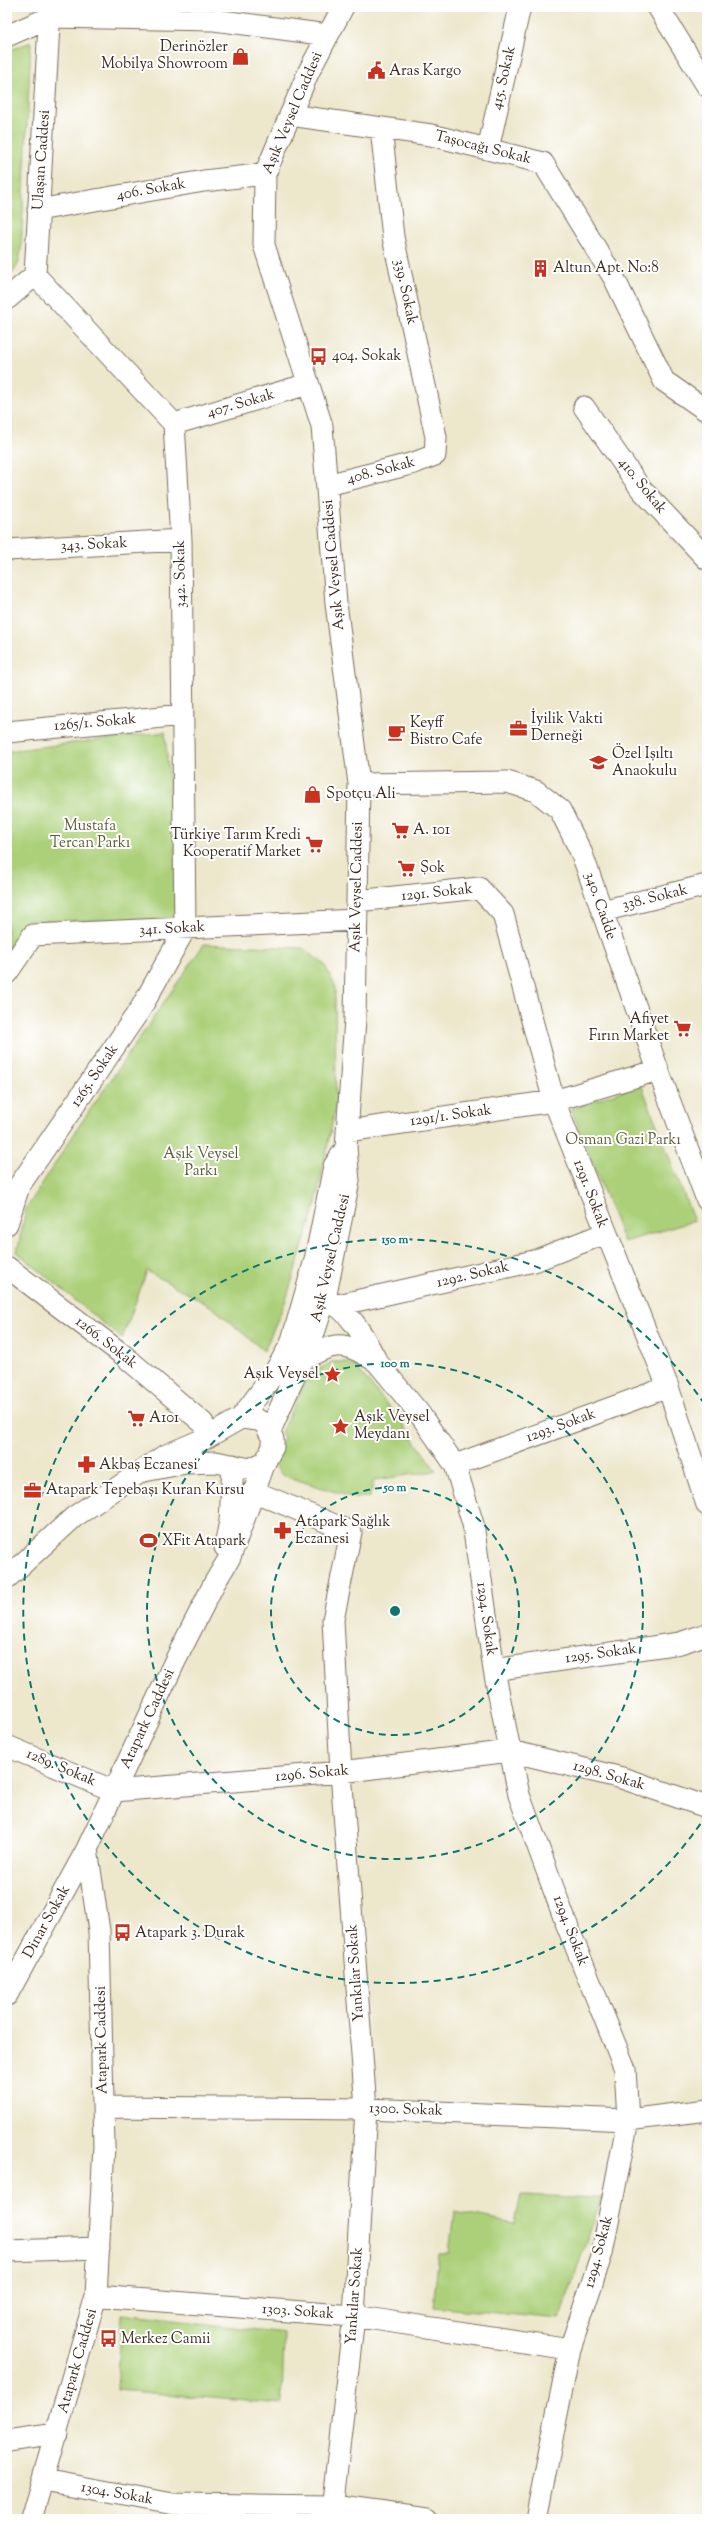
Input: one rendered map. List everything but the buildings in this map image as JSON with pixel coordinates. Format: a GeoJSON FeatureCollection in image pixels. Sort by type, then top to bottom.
{"type":"FeatureCollection","features":[{"type":"Feature","properties":{"kind":"street","name":"Aşık Veysel Caddesi"},"geometry":{"type":"LineString","coordinates":[[144,1471],[186,1463],[216,1462],[250,1469],[265,1462],[273,1447],[270,1431],[300,1361],[331,1302],[349,1181],[347,1139],[355,1019],[359,784],[336,604],[322,426],[264,245],[265,174],[290,115],[343,7]]}},
{"type":"Feature","properties":{"kind":"street","name":"415. Sokak"},"geometry":{"type":"LineString","coordinates":[[488,149],[520,7]]}},
{"type":"Feature","properties":{"kind":"street"},"geometry":{"type":"LineString","coordinates":[[658,7],[707,86]]}},
{"type":"Feature","properties":{"kind":"street"},"geometry":{"type":"LineString","coordinates":[[7,36],[50,12],[214,20],[328,35]]}},
{"type":"Feature","properties":{"kind":"street","name":"Ulaşan Caddesi"},"geometry":{"type":"LineString","coordinates":[[35,275],[50,12]]}},
{"type":"Feature","properties":{"kind":"street","name":"Taşocağı Sokak"},"geometry":{"type":"LineString","coordinates":[[290,115],[431,135],[543,163],[614,278],[664,381],[707,411]]}},
{"type":"Feature","properties":{"kind":"street","name":"339. Sokak"},"geometry":{"type":"LineString","coordinates":[[382,128],[393,237],[436,437],[435,455]]}},
{"type":"Feature","properties":{"kind":"street","name":"406. Sokak"},"geometry":{"type":"LineString","coordinates":[[38,210],[204,181],[265,174]]}},
{"type":"Feature","properties":{"kind":"street"},"geometry":{"type":"LineString","coordinates":[[7,300],[35,275],[174,424]]}},
{"type":"Feature","properties":{"kind":"street","name":"407. Sokak"},"geometry":{"type":"LineString","coordinates":[[174,424],[308,384]]}},
{"type":"Feature","properties":{"kind":"street","name":"410. Sokak"},"geometry":{"type":"LineString","coordinates":[[584,407],[641,489],[707,559]]}},
{"type":"Feature","properties":{"kind":"street","name":"342. Sokak"},"geometry":{"type":"LineString","coordinates":[[174,424],[181,540],[185,929]]}},
{"type":"Feature","properties":{"kind":"street","name":"408. Sokak"},"geometry":{"type":"LineString","coordinates":[[327,485],[414,463],[435,455]]}},
{"type":"Feature","properties":{"kind":"street","name":"343. Sokak"},"geometry":{"type":"LineString","coordinates":[[7,550],[181,540]]}},
{"type":"Feature","properties":{"kind":"street","name":"1265/1. Sokak"},"geometry":{"type":"LineString","coordinates":[[7,732],[183,715]]}},
{"type":"Feature","properties":{"kind":"street","name":"340. Cadde"},"geometry":{"type":"LineString","coordinates":[[359,784],[507,782],[536,791],[560,810],[582,854],[658,1070],[707,1200]]}},
{"type":"Feature","properties":{"kind":"street","name":"338. Sokak"},"geometry":{"type":"LineString","coordinates":[[602,911],[707,885]]}},
{"type":"Feature","properties":{"kind":"street","name":"1291. Sokak"},"geometry":{"type":"LineString","coordinates":[[357,911],[479,888],[503,914],[554,1101],[668,1387],[707,1505]]}},
{"type":"Feature","properties":{"kind":"street","name":"341. Sokak"},"geometry":{"type":"LineString","coordinates":[[7,973],[33,935],[185,929],[357,911]]}},
{"type":"Feature","properties":{"kind":"street","name":"1265. Sokak"},"geometry":{"type":"LineString","coordinates":[[7,1224],[19,1186],[141,1008],[185,929]]}},
{"type":"Feature","properties":{"kind":"street","name":"1291/1. Sokak"},"geometry":{"type":"LineString","coordinates":[[347,1139],[554,1101],[658,1070]]}},
{"type":"Feature","properties":{"kind":"street","name":"Aşık Veysel Caddesi"},"geometry":{"type":"LineString","coordinates":[[233,1465],[223,1452],[223,1435],[273,1375],[292,1344],[315,1260],[334,1166],[347,1139]]}},
{"type":"Feature","properties":{"kind":"street","name":"1292. Sokak"},"geometry":{"type":"LineString","coordinates":[[331,1302],[534,1261],[606,1234]]}},
{"type":"Feature","properties":{"kind":"street","name":"1266. Sokak"},"geometry":{"type":"LineString","coordinates":[[7,1267],[122,1354],[203,1423]]}},
{"type":"Feature","properties":{"kind":"street","name":"1294. Sokak"},"geometry":{"type":"LineString","coordinates":[[331,1302],[361,1331],[377,1362],[419,1413],[454,1465],[473,1524],[494,1670],[519,1795],[565,1920],[625,2069],[628,2120],[602,2253],[570,2349],[536,2519]]}},
{"type":"Feature","properties":{"kind":"street","name":"1294. Sokak"},"geometry":{"type":"LineString","coordinates":[[300,1361],[329,1346],[353,1347],[377,1362]]}},
{"type":"Feature","properties":{"kind":"street","name":"1293. Sokak"},"geometry":{"type":"LineString","coordinates":[[454,1465],[668,1387]]}},
{"type":"Feature","properties":{"kind":"street"},"geometry":{"type":"LineString","coordinates":[[234,1422],[258,1420],[270,1431]]}},
{"type":"Feature","properties":{"kind":"street","name":"Aşık Veysel Caddesi"},"geometry":{"type":"LineString","coordinates":[[7,1578],[74,1517],[164,1456],[234,1422]]}},
{"type":"Feature","properties":{"kind":"street","name":"Atapark Caddesi"},"geometry":{"type":"LineString","coordinates":[[31,2519],[44,2480],[96,2296],[104,2146],[99,1931],[87,1849],[215,1582],[230,1557],[265,1462]]}},
{"type":"Feature","properties":{"kind":"street","name":"Atapark Caddesi"},"geometry":{"type":"LineString","coordinates":[[215,1582],[230,1521],[233,1465]]}},
{"type":"Feature","properties":{"kind":"street","name":"Yankılar Sokak"},"geometry":{"type":"LineString","coordinates":[[254,1491],[351,1532],[334,1620],[341,1772],[366,2109],[354,2316],[332,2512]]}},
{"type":"Feature","properties":{"kind":"street","name":"1295. Sokak"},"geometry":{"type":"LineString","coordinates":[[494,1670],[680,1642],[707,1634]]}},
{"type":"Feature","properties":{"kind":"street","name":"1289. Sokak"},"geometry":{"type":"LineString","coordinates":[[7,1746],[114,1791]]}},
{"type":"Feature","properties":{"kind":"street","name":"1296. Sokak"},"geometry":{"type":"LineString","coordinates":[[114,1791],[341,1772],[510,1751]]}},
{"type":"Feature","properties":{"kind":"street","name":"1298. Sokak"},"geometry":{"type":"LineString","coordinates":[[510,1751],[622,1778],[707,1807]]}},
{"type":"Feature","properties":{"kind":"street","name":"Dinar Sokak"},"geometry":{"type":"LineString","coordinates":[[9,1985],[87,1849]]}},
{"type":"Feature","properties":{"kind":"street","name":"1300. Sokak"},"geometry":{"type":"LineString","coordinates":[[103,2107],[366,2109],[628,2120],[707,2110]]}},
{"type":"Feature","properties":{"kind":"street"},"geometry":{"type":"LineString","coordinates":[[7,2251],[99,2248]]}},
{"type":"Feature","properties":{"kind":"street","name":"1303. Sokak"},"geometry":{"type":"LineString","coordinates":[[96,2296],[354,2316],[570,2349]]}},
{"type":"Feature","properties":{"kind":"street"},"geometry":{"type":"LineString","coordinates":[[7,2441],[57,2434]]}},
{"type":"Feature","properties":{"kind":"street","name":"1304. Sokak"},"geometry":{"type":"LineString","coordinates":[[44,2480],[170,2512],[332,2512],[428,2519]]}},
{"type":"Feature","properties":{"kind":"green space"},"geometry":{"type":"Polygon","coordinates":[[[31,42],[21,251],[18,265],[7,281],[7,51],[31,42]]]}},
{"type":"Feature","properties":{"kind":"green space","name":"Mustafa Tercan Parkı"},"geometry":{"type":"Polygon","coordinates":[[[165,732],[181,919],[28,921],[7,950],[7,751],[165,732]]]}},
{"type":"Feature","properties":{"kind":"green space","name":"Aşık Veysel Parkı"},"geometry":{"type":"Polygon","coordinates":[[[204,944],[303,948],[324,964],[335,985],[336,1104],[316,1203],[286,1300],[264,1351],[212,1307],[147,1271],[122,1339],[17,1252],[26,1209],[81,1123],[204,944]]]}},
{"type":"Feature","properties":{"kind":"green space","name":"Osman Gazi Parkı"},"geometry":{"type":"Polygon","coordinates":[[[641,1084],[694,1221],[624,1242],[571,1109],[641,1084]]]}},
{"type":"Feature","properties":{"kind":"green space"},"geometry":{"type":"Polygon","coordinates":[[[332,1362],[345,1362],[356,1367],[401,1421],[436,1471],[374,1480],[370,1497],[354,1498],[282,1475],[274,1464],[284,1438],[281,1432],[308,1375],[332,1362]]]}},
{"type":"Feature","properties":{"kind":"green space"},"geometry":{"type":"Polygon","coordinates":[[[521,2195],[602,2198],[559,2319],[433,2307],[439,2253],[449,2253],[454,2211],[515,2223],[521,2195]]]}},
{"type":"Feature","properties":{"kind":"green space"},"geometry":{"type":"Polygon","coordinates":[[[122,2314],[284,2333],[282,2404],[117,2390],[122,2314]]]}},
{"type":"Feature","properties":{"kind":"place","name":"Derinözler Mobilya Showroom"},"geometry":{"type":"Point","coordinates":[241,56]}},
{"type":"Feature","properties":{"kind":"place","name":"Aras Kargo"},"geometry":{"type":"Point","coordinates":[376,71]}},
{"type":"Feature","properties":{"kind":"place","name":"Altun Apt. No:8"},"geometry":{"type":"Point","coordinates":[540,268]}},
{"type":"Feature","properties":{"kind":"place","name":"404. Sokak"},"geometry":{"type":"Point","coordinates":[319,356]}},
{"type":"Feature","properties":{"kind":"place","name":"İyilik Vakti Derneği"},"geometry":{"type":"Point","coordinates":[518,728]}},
{"type":"Feature","properties":{"kind":"place","name":"Keyff Bistro Cafe"},"geometry":{"type":"Point","coordinates":[397,732]}},
{"type":"Feature","properties":{"kind":"place","name":"Özel Işıltı Anaokulu"},"geometry":{"type":"Point","coordinates":[599,763]}},
{"type":"Feature","properties":{"kind":"place","name":"Spotçu Ali"},"geometry":{"type":"Point","coordinates":[313,794]}},
{"type":"Feature","properties":{"kind":"place","name":"A. 101"},"geometry":{"type":"Point","coordinates":[400,830]}},
{"type":"Feature","properties":{"kind":"place","name":"Türkiye Tarım Kredi Kooperatif Market"},"geometry":{"type":"Point","coordinates":[314,844]}},
{"type":"Feature","properties":{"kind":"place","name":"Şok"},"geometry":{"type":"Point","coordinates":[407,868]}},
{"type":"Feature","properties":{"kind":"place","name":"Afiyet Fırın Market"},"geometry":{"type":"Point","coordinates":[682,1028]}},
{"type":"Feature","properties":{"kind":"place","name":"Aşık Veysel"},"geometry":{"type":"Point","coordinates":[332,1374]}},
{"type":"Feature","properties":{"kind":"place","name":"A101"},"geometry":{"type":"Point","coordinates":[136,1418]}},
{"type":"Feature","properties":{"kind":"place","name":"Aşık Veysel Meydanı"},"geometry":{"type":"Point","coordinates":[341,1426]}},
{"type":"Feature","properties":{"kind":"place","name":"Akbaş Eczanesi"},"geometry":{"type":"Point","coordinates":[86,1465]}},
{"type":"Feature","properties":{"kind":"place","name":"Atapark Tepebaşı Kuran Kursu"},"geometry":{"type":"Point","coordinates":[33,1490]}},
{"type":"Feature","properties":{"kind":"place","name":"Atapark Sağlık Eczanesi"},"geometry":{"type":"Point","coordinates":[282,1531]}},
{"type":"Feature","properties":{"kind":"place","name":"XFit Atapark"},"geometry":{"type":"Point","coordinates":[149,1541]}},
{"type":"Feature","properties":{"kind":"place","name":"Atapark 3. Durak"},"geometry":{"type":"Point","coordinates":[122,1933]}},
{"type":"Feature","properties":{"kind":"place","name":"Merkez Camii"},"geometry":{"type":"Point","coordinates":[108,2339]}}]}
